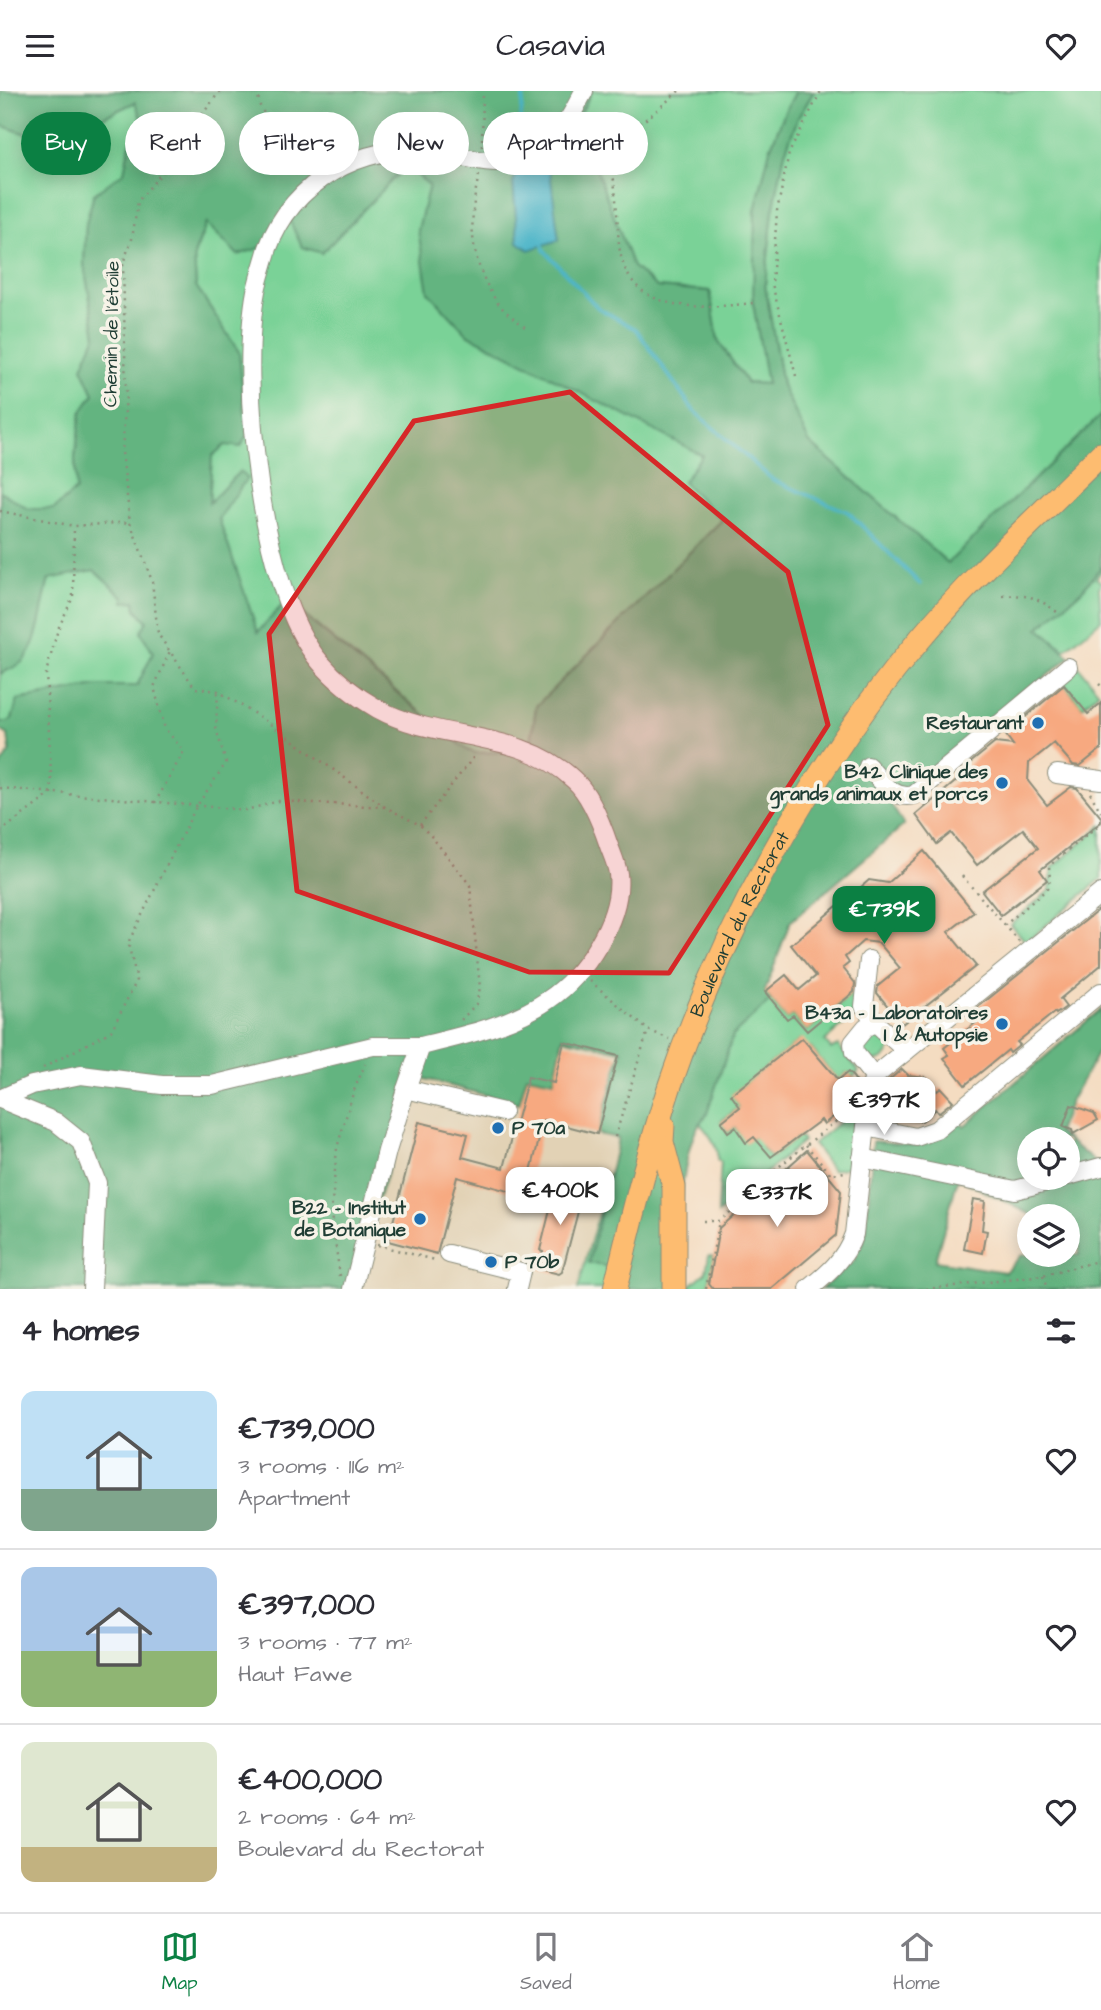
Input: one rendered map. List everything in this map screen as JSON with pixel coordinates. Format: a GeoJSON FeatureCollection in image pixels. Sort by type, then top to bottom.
{"type":"FeatureCollection","features":[{"type":"Feature","properties":{"kind":"main road","name":"Boulevard du Rectorat"},"geometry":{"type":"LineString","coordinates":[[615,1289],[670,1084],[734,930],[790,826],[839,747],[902,662],[953,600],[1101,454]]}},
{"type":"Feature","properties":{"kind":"main road"},"geometry":{"type":"LineString","coordinates":[[670,1084],[662,1134],[668,1171],[674,1187],[674,1289]]}},
{"type":"Feature","properties":{"kind":"street"},"geometry":{"type":"LineString","coordinates":[[573,112],[583,91]]}},
{"type":"Feature","properties":{"kind":"street"},"geometry":{"type":"LineString","coordinates":[[0,1099],[32,1085],[80,1075],[162,1085],[212,1085],[373,1046],[421,1046],[440,1041],[516,1018],[549,1000],[580,972],[602,939],[617,903],[618,873],[601,822],[576,781],[538,754],[406,721],[381,710],[352,692],[318,661],[286,601],[269,544],[253,432],[251,343],[256,292],[269,245],[286,215],[306,190],[326,173],[355,161],[403,149],[482,161]]}},
{"type":"Feature","properties":{"kind":"street"},"geometry":{"type":"LineString","coordinates":[[868,766],[894,793],[904,798],[914,795],[1068,667]]}},
{"type":"Feature","properties":{"kind":"street"},"geometry":{"type":"LineString","coordinates":[[1056,774],[1096,780]]}},
{"type":"Feature","properties":{"kind":"street"},"geometry":{"type":"LineString","coordinates":[[809,1289],[836,1266],[851,1243],[871,1083],[874,1077],[1101,893]]}},
{"type":"Feature","properties":{"kind":"street"},"geometry":{"type":"LineString","coordinates":[[869,960],[864,1006],[876,1023],[906,1051]]}},
{"type":"Feature","properties":{"kind":"street"},"geometry":{"type":"LineString","coordinates":[[866,1127],[916,1137],[936,1130],[1101,992]]}},
{"type":"Feature","properties":{"kind":"street"},"geometry":{"type":"LineString","coordinates":[[874,1077],[853,1052],[853,1043],[866,1027],[876,1023]]}},
{"type":"Feature","properties":{"kind":"street"},"geometry":{"type":"LineString","coordinates":[[347,1285],[364,1241],[387,1151],[421,1046]]}},
{"type":"Feature","properties":{"kind":"street"},"geometry":{"type":"LineString","coordinates":[[406,1089],[503,1112]]}},
{"type":"Feature","properties":{"kind":"street"},"geometry":{"type":"LineString","coordinates":[[0,1099],[56,1122],[81,1143],[97,1183],[92,1289]]}},
{"type":"Feature","properties":{"kind":"street"},"geometry":{"type":"LineString","coordinates":[[863,1158],[1019,1190]]}},
{"type":"Feature","properties":{"kind":"street"},"geometry":{"type":"LineString","coordinates":[[1080,1173],[1101,1167]]}},
{"type":"Feature","properties":{"kind":"street"},"geometry":{"type":"LineString","coordinates":[[449,1254],[522,1272],[517,1289]]}},
{"type":"Feature","properties":{"kind":"path","name":"Chemin de l'étoile"},"geometry":{"type":"LineString","coordinates":[[220,91],[195,124],[177,155],[138,201],[132,239],[123,263],[126,395],[121,452],[130,522],[152,581],[158,634],[195,688],[218,691],[266,721],[385,807],[419,825],[432,837],[470,885],[480,988],[476,1004],[440,1041]]}},
{"type":"Feature","properties":{"kind":"path"},"geometry":{"type":"LineString","coordinates":[[258,91],[259,104],[282,151],[306,190]]}},
{"type":"Feature","properties":{"kind":"path"},"geometry":{"type":"LineString","coordinates":[[483,91],[482,161],[473,201],[472,241],[483,275],[498,303],[526,328]]}},
{"type":"Feature","properties":{"kind":"path"},"geometry":{"type":"LineString","coordinates":[[648,117],[679,91]]}},
{"type":"Feature","properties":{"kind":"path"},"geometry":{"type":"LineString","coordinates":[[796,376],[772,284],[777,211],[789,153],[821,91]]}},
{"type":"Feature","properties":{"kind":"path"},"geometry":{"type":"LineString","coordinates":[[615,175],[619,248],[628,274],[642,292],[672,304],[725,306],[753,303]]}},
{"type":"Feature","properties":{"kind":"path"},"geometry":{"type":"LineString","coordinates":[[0,511],[74,526],[130,522]]}},
{"type":"Feature","properties":{"kind":"path"},"geometry":{"type":"LineString","coordinates":[[51,794],[46,673],[58,629],[73,597],[74,526]]}},
{"type":"Feature","properties":{"kind":"path"},"geometry":{"type":"LineString","coordinates":[[1003,596],[1026,595],[1038,599],[1057,613]]}},
{"type":"Feature","properties":{"kind":"path"},"geometry":{"type":"LineString","coordinates":[[155,803],[184,751],[164,729],[154,687],[170,652]]}},
{"type":"Feature","properties":{"kind":"path"},"geometry":{"type":"LineString","coordinates":[[32,1085],[45,1065],[111,1031],[137,980],[128,943],[197,807],[226,763],[216,729],[218,691]]}},
{"type":"Feature","properties":{"kind":"path"},"geometry":{"type":"LineString","coordinates":[[419,825],[487,740]]}},
{"type":"Feature","properties":{"kind":"path"},"geometry":{"type":"LineString","coordinates":[[1096,780],[1090,792],[1101,812]]}},
{"type":"Feature","properties":{"kind":"path"},"geometry":{"type":"LineString","coordinates":[[0,788],[246,810],[279,801],[385,807]]}},
{"type":"Feature","properties":{"kind":"path"},"geometry":{"type":"LineString","coordinates":[[0,832],[51,794]]}},
{"type":"Feature","properties":{"kind":"path"},"geometry":{"type":"LineString","coordinates":[[1005,925],[1046,889],[1050,880],[1049,866],[1101,823]]}},
{"type":"Feature","properties":{"kind":"path"},"geometry":{"type":"LineString","coordinates":[[962,876],[1027,952]]}},
{"type":"Feature","properties":{"kind":"path"},"geometry":{"type":"LineString","coordinates":[[580,972],[648,1030],[674,1041]]}},
{"type":"Feature","properties":{"kind":"path"},"geometry":{"type":"LineString","coordinates":[[615,1137],[648,1030]]}},
{"type":"Feature","properties":{"kind":"path"},"geometry":{"type":"LineString","coordinates":[[347,1285],[333,1233],[331,1214],[337,1148],[353,1093],[373,1046]]}},
{"type":"Feature","properties":{"kind":"path"},"geometry":{"type":"LineString","coordinates":[[706,1289],[719,1221],[806,1145],[860,1102],[869,1099]]}},
{"type":"Feature","properties":{"kind":"path"},"geometry":{"type":"LineString","coordinates":[[806,1145],[831,1174]]}},
{"type":"Feature","properties":{"kind":"path"},"geometry":{"type":"LineString","coordinates":[[703,1221],[719,1221]]}},
{"type":"Feature","properties":{"kind":"path"},"geometry":{"type":"LineString","coordinates":[[333,1233],[447,1263],[449,1254]]}},
{"type":"Feature","properties":{"kind":"path"},"geometry":{"type":"LineString","coordinates":[[926,1289],[1043,1276],[1101,1260]]}},
{"type":"Feature","properties":{"kind":"path"},"geometry":{"type":"LineString","coordinates":[[1043,1276],[1047,1289]]}},
{"type":"Feature","properties":{"kind":"highlighted area"},"geometry":{"type":"Polygon","coordinates":[[[570,392],[788,572],[828,725],[669,973],[529,972],[297,891],[269,634],[414,421],[570,392]]]}},
{"type":"Feature","properties":{"kind":"shaded area"},"geometry":{"type":"Polygon","coordinates":[[[563,1038],[622,1050],[597,1134],[619,1138],[578,1289],[349,1289],[418,1077],[518,1104],[527,1076],[554,1080],[563,1038]]]}},
{"type":"Feature","properties":{"kind":"green space"},"geometry":{"type":"Polygon","coordinates":[[[0,91],[592,91],[581,112],[483,112],[483,175],[598,175],[633,267],[657,287],[710,291],[718,341],[747,383],[767,384],[753,303],[755,211],[770,149],[785,112],[796,91],[814,91],[798,118],[785,152],[773,211],[765,285],[782,385],[809,442],[948,563],[1101,415],[1101,567],[1082,590],[1039,628],[1070,657],[890,803],[904,825],[790,922],[765,991],[771,1000],[733,1035],[706,1116],[697,1128],[690,1147],[681,1197],[674,1289],[628,1289],[625,1286],[625,1270],[589,1263],[618,1138],[597,1134],[622,1051],[563,1038],[554,1081],[527,1076],[519,1104],[418,1077],[349,1289],[0,1289],[0,766],[10,751],[8,735],[0,730],[0,722],[12,719],[18,700],[97,686],[137,686],[153,653],[141,632],[147,621],[136,609],[135,601],[124,602],[124,597],[94,570],[49,579],[37,632],[29,652],[22,662],[0,674],[0,491],[28,509],[54,509],[76,490],[75,458],[81,413],[94,394],[82,368],[96,335],[84,264],[86,224],[94,194],[124,172],[125,167],[125,175],[225,175],[225,112],[139,112],[135,102],[111,113],[21,112],[21,132],[0,125],[0,91]],[[373,112],[373,175],[397,175],[322,253],[302,247],[287,215],[269,245],[238,255],[206,223],[194,255],[196,286],[239,352],[247,435],[241,447],[225,445],[212,456],[209,503],[240,471],[247,478],[219,519],[258,632],[286,601],[467,750],[475,753],[530,751],[536,706],[722,520],[683,482],[702,455],[467,334],[428,292],[418,230],[429,185],[418,176],[469,175],[469,112],[373,112]]]}},
{"type":"Feature","properties":{"kind":"green space"},"geometry":{"type":"Polygon","coordinates":[[[592,91],[796,91],[770,149],[753,303],[768,384],[747,383],[718,340],[710,291],[657,287],[633,267],[598,175],[648,175],[648,112],[581,112],[592,91]]]}},
{"type":"Feature","properties":{"kind":"green space"},"geometry":{"type":"Polygon","coordinates":[[[814,91],[1101,91],[1101,415],[948,563],[809,442],[782,385],[765,285],[773,211],[785,152],[798,118],[814,91]]]}},
{"type":"Feature","properties":{"kind":"green space"},"geometry":{"type":"Polygon","coordinates":[[[136,102],[139,112],[125,112],[124,173],[94,194],[86,224],[84,264],[96,335],[82,368],[94,394],[81,413],[75,458],[76,490],[54,509],[28,509],[0,491],[0,125],[21,132],[21,175],[111,175],[111,114],[136,102]]]}},
{"type":"Feature","properties":{"kind":"green space"},"geometry":{"type":"Polygon","coordinates":[[[397,175],[437,175],[429,185],[418,230],[612,406],[702,455],[683,482],[722,520],[536,706],[530,751],[475,753],[467,750],[287,601],[258,633],[219,519],[240,472],[209,504],[212,456],[225,445],[239,352],[196,286],[194,255],[207,223],[286,215],[397,175]]]}},
{"type":"Feature","properties":{"kind":"green space"},"geometry":{"type":"Polygon","coordinates":[[[1101,567],[1096,578],[1101,582],[1101,620],[1065,650],[1039,628],[1082,590],[1101,567]]]}},
{"type":"Feature","properties":{"kind":"green space"},"geometry":{"type":"Polygon","coordinates":[[[95,570],[125,597],[135,601],[136,609],[147,621],[141,632],[153,653],[137,686],[97,686],[18,700],[12,719],[8,723],[0,722],[0,674],[22,662],[29,652],[37,632],[49,578],[95,570]]]}},
{"type":"Feature","properties":{"kind":"green space"},"geometry":{"type":"Polygon","coordinates":[[[1079,667],[1099,692],[1082,707],[1061,681],[1079,667]]]}},
{"type":"Feature","properties":{"kind":"green space"},"geometry":{"type":"Polygon","coordinates":[[[1101,826],[1101,879],[1026,942],[1010,924],[1050,890],[1052,868],[1101,826]]]}},
{"type":"Feature","properties":{"kind":"green space"},"geometry":{"type":"Polygon","coordinates":[[[859,988],[857,1013],[825,1041],[831,1049],[838,1045],[859,1071],[853,1077],[846,1073],[840,1083],[810,1047],[807,1048],[800,1040],[732,1095],[740,1107],[721,1121],[728,1132],[735,1127],[747,1142],[758,1134],[766,1143],[762,1147],[771,1157],[799,1136],[803,1141],[718,1214],[721,1163],[717,1160],[712,1139],[699,1122],[706,1116],[733,1035],[771,1000],[787,1019],[793,1015],[807,1031],[859,988]]]}},
{"type":"Feature","properties":{"kind":"green space"},"geometry":{"type":"Polygon","coordinates":[[[1101,1009],[1101,1047],[1071,1100],[1060,1127],[1017,1127],[1017,1190],[1080,1190],[1080,1150],[1101,1167],[1101,1289],[821,1289],[854,1261],[866,1234],[873,1141],[918,1145],[957,1119],[964,1126],[1101,1009]],[[958,1178],[935,1261],[1005,1272],[1017,1259],[1017,1267],[1080,1267],[1080,1204],[1017,1204],[1017,1208],[958,1178]]]}},
{"type":"Feature","properties":{"kind":"green space"},"geometry":{"type":"Polygon","coordinates":[[[875,1032],[890,1044],[890,1050],[883,1059],[873,1062],[862,1055],[861,1040],[875,1032]]]}},
{"type":"Feature","properties":{"kind":"green space"},"geometry":{"type":"Polygon","coordinates":[[[858,1107],[852,1167],[832,1170],[813,1144],[858,1107]]]}},
{"type":"Feature","properties":{"kind":"green space"},"geometry":{"type":"Polygon","coordinates":[[[619,1138],[589,1262],[625,1270],[625,1286],[628,1289],[578,1289],[619,1138]]]}},
{"type":"Feature","properties":{"kind":"green space"},"geometry":{"type":"Polygon","coordinates":[[[709,1255],[714,1255],[709,1284],[713,1289],[686,1289],[706,1272],[709,1255]]]}},
{"type":"Feature","properties":{"kind":"water"},"geometry":{"type":"Polygon","coordinates":[[[516,175],[551,175],[559,240],[529,250],[518,242],[513,182],[516,175]]]}},
{"type":"Feature","properties":{"kind":"building","name":"B42 Clinique des grands animaux et porcs"},"geometry":{"type":"Polygon","coordinates":[[[1064,685],[1088,714],[1101,703],[1101,749],[1080,766],[1073,765],[1054,743],[1029,763],[1028,781],[1047,805],[1071,787],[1077,788],[1101,817],[1101,822],[1040,870],[1047,880],[1001,915],[982,891],[1038,848],[1023,829],[977,865],[951,833],[937,844],[916,815],[967,772],[969,764],[995,743],[1013,745],[1005,734],[1064,685]]]}},
{"type":"Feature","properties":{"kind":"building"},"geometry":{"type":"Polygon","coordinates":[[[924,851],[974,912],[948,932],[976,966],[902,1024],[877,993],[878,986],[900,968],[879,943],[863,941],[845,957],[849,963],[843,968],[855,983],[854,992],[807,1031],[793,1015],[787,1019],[765,992],[786,975],[799,990],[816,976],[791,945],[837,906],[849,922],[852,895],[869,880],[888,883],[924,851]]]}},
{"type":"Feature","properties":{"kind":"building","name":"B43a - Laboratoires I & Autopsie"},"geometry":{"type":"Polygon","coordinates":[[[1101,908],[1101,965],[1060,999],[1066,1007],[1056,1014],[1055,1012],[1017,1042],[1020,1045],[1010,1053],[1008,1050],[965,1085],[944,1058],[949,1055],[944,1048],[984,1016],[977,1008],[1101,908]]]}},
{"type":"Feature","properties":{"kind":"building"},"geometry":{"type":"Polygon","coordinates":[[[802,1038],[838,1080],[848,1072],[853,1077],[859,1086],[856,1094],[858,1098],[824,1124],[821,1120],[771,1157],[754,1137],[746,1143],[735,1127],[728,1132],[721,1122],[740,1107],[731,1095],[802,1038]]]}},
{"type":"Feature","properties":{"kind":"building"},"geometry":{"type":"Polygon","coordinates":[[[564,1042],[618,1056],[597,1134],[544,1120],[530,1175],[537,1177],[530,1197],[457,1177],[437,1254],[388,1241],[419,1122],[468,1134],[462,1157],[504,1168],[528,1077],[554,1083],[564,1042]]]}},
{"type":"Feature","properties":{"kind":"building"},"geometry":{"type":"Polygon","coordinates":[[[902,1069],[908,1075],[926,1077],[937,1091],[941,1088],[953,1101],[938,1113],[935,1109],[922,1121],[903,1119],[892,1105],[894,1087],[889,1080],[902,1069]]]}},
{"type":"Feature","properties":{"kind":"building"},"geometry":{"type":"Polygon","coordinates":[[[1071,1105],[1094,1113],[1098,1120],[1080,1130],[1080,1127],[1063,1127],[1071,1105]]]}},
{"type":"Feature","properties":{"kind":"building"},"geometry":{"type":"Polygon","coordinates":[[[807,1150],[841,1191],[836,1235],[772,1289],[713,1289],[709,1284],[719,1228],[807,1150]]]}},
{"type":"Feature","properties":{"kind":"building"},"geometry":{"type":"Polygon","coordinates":[[[557,1182],[584,1189],[562,1272],[559,1274],[539,1269],[543,1251],[540,1250],[557,1182]]]}},
{"type":"Feature","properties":{"kind":"building"},"geometry":{"type":"Polygon","coordinates":[[[973,1199],[985,1201],[982,1230],[987,1231],[983,1253],[964,1249],[973,1199]]]}},
{"type":"Feature","properties":{"kind":"waterway"},"geometry":{"type":"LineString","coordinates":[[521,112],[524,91]]}},
{"type":"Feature","properties":{"kind":"waterway"},"geometry":{"type":"LineString","coordinates":[[542,242],[544,250],[598,308],[636,329],[694,411],[773,480],[848,512],[920,584]]}},
{"type":"Feature","properties":{"kind":"place","name":"Restaurant"},"geometry":{"type":"Point","coordinates":[1038,723]}},
{"type":"Feature","properties":{"kind":"place","name":"B42 Clinique des grands animaux et porcs"},"geometry":{"type":"Point","coordinates":[1002,783]}},
{"type":"Feature","properties":{"kind":"place","name":"B43a - Laboratoires I & Autopsie"},"geometry":{"type":"Point","coordinates":[1002,1024]}},
{"type":"Feature","properties":{"kind":"place","name":"P 70a"},"geometry":{"type":"Point","coordinates":[498,1128]}},
{"type":"Feature","properties":{"kind":"place","name":"B22 - Institut de Botanique"},"geometry":{"type":"Point","coordinates":[420,1219]}},
{"type":"Feature","properties":{"kind":"place","name":"P 70b"},"geometry":{"type":"Point","coordinates":[491,1262]}}]}
